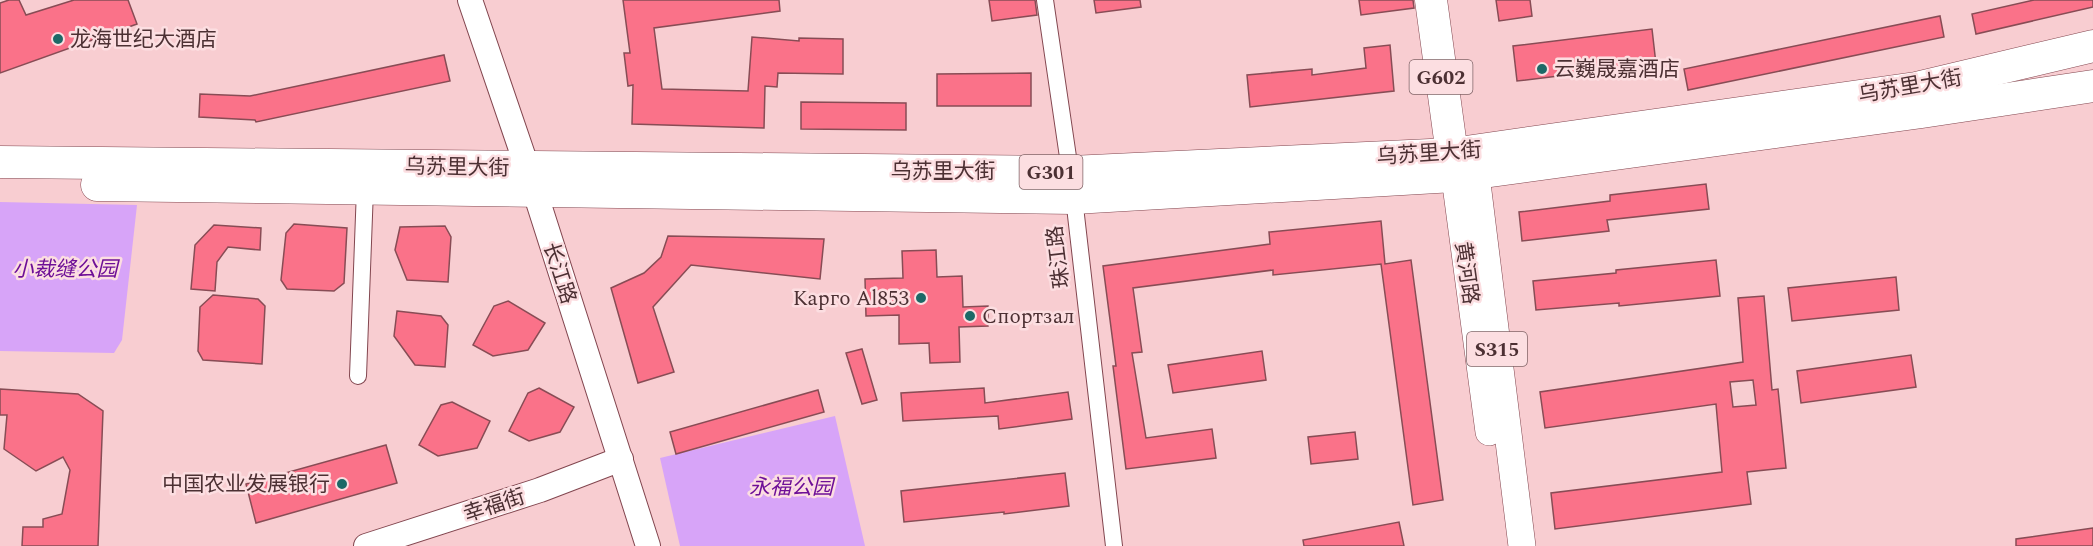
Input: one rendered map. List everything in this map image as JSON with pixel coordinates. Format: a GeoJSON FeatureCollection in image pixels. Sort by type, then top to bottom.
{"type":"FeatureCollection","features":[{"type":"Feature","properties":{"kind":"highway","name":"黄河路"},"geometry":{"type":"LineString","coordinates":[[1431,0],[1463,164]]}},
{"type":"Feature","properties":{"kind":"highway","name":"黄河路"},"geometry":{"type":"LineString","coordinates":[[1452,0],[1463,164]]}},
{"type":"Feature","properties":{"kind":"highway","name":"乌苏里大街"},"geometry":{"type":"LineString","coordinates":[[1463,164],[1916,88],[2093,46]]}},
{"type":"Feature","properties":{"kind":"highway","name":"乌苏里大街"},"geometry":{"type":"LineString","coordinates":[[0,162],[530,179],[1072,185],[1463,164],[1922,112],[2093,86]]}},
{"type":"Feature","properties":{"kind":"highway","name":"乌苏里大街"},"geometry":{"type":"LineString","coordinates":[[0,184],[365,189],[530,179]]}},
{"type":"Feature","properties":{"kind":"main road","name":"黄河路"},"geometry":{"type":"LineString","coordinates":[[1463,164],[1505,546]]}},
{"type":"Feature","properties":{"kind":"main road","name":"黄河路"},"geometry":{"type":"LineString","coordinates":[[1463,164],[1522,546]]}},
{"type":"Feature","properties":{"kind":"street","name":"长江路"},"geometry":{"type":"LineString","coordinates":[[470,0],[648,546]]}},
{"type":"Feature","properties":{"kind":"street","name":"珠江路"},"geometry":{"type":"LineString","coordinates":[[1046,0],[1072,185],[1114,546]]}},
{"type":"Feature","properties":{"kind":"street"},"geometry":{"type":"LineString","coordinates":[[358,376],[365,189]]}},
{"type":"Feature","properties":{"kind":"street","name":"幸福街"},"geometry":{"type":"LineString","coordinates":[[366,546],[540,490],[621,459]]}},
{"type":"Feature","properties":{"kind":"green space","name":"小裁缝公园"},"geometry":{"type":"Polygon","coordinates":[[[0,202],[137,205],[122,340],[114,353],[0,351],[0,202]]]}},
{"type":"Feature","properties":{"kind":"green space","name":"永福公园"},"geometry":{"type":"Polygon","coordinates":[[[835,416],[865,546],[680,546],[660,458],[835,416]]]}},
{"type":"Feature","properties":{"kind":"building"},"geometry":{"type":"Polygon","coordinates":[[[19,0],[26,15],[74,0],[128,0],[137,24],[0,73],[0,3],[19,0]]]}},
{"type":"Feature","properties":{"kind":"building"},"geometry":{"type":"Polygon","coordinates":[[[623,0],[779,0],[780,11],[654,28],[662,89],[748,91],[752,37],[799,41],[799,38],[843,39],[843,74],[778,73],[777,87],[765,86],[764,128],[632,124],[633,85],[628,86],[624,53],[630,53],[623,0]]]}},
{"type":"Feature","properties":{"kind":"building"},"geometry":{"type":"Polygon","coordinates":[[[989,0],[1035,0],[1037,15],[992,21],[989,0]]]}},
{"type":"Feature","properties":{"kind":"building"},"geometry":{"type":"Polygon","coordinates":[[[1094,0],[1140,0],[1141,7],[1096,13],[1094,0]]]}},
{"type":"Feature","properties":{"kind":"building"},"geometry":{"type":"Polygon","coordinates":[[[1359,0],[1413,0],[1414,8],[1361,15],[1359,0]]]}},
{"type":"Feature","properties":{"kind":"building"},"geometry":{"type":"Polygon","coordinates":[[[1496,0],[1530,0],[1532,16],[1499,21],[1496,0]]]}},
{"type":"Feature","properties":{"kind":"building"},"geometry":{"type":"Polygon","coordinates":[[[2034,0],[2093,0],[2093,7],[1976,34],[1972,14],[2034,0]]]}},
{"type":"Feature","properties":{"kind":"building"},"geometry":{"type":"Polygon","coordinates":[[[1940,16],[1944,37],[1688,90],[1684,69],[1940,16]]]}},
{"type":"Feature","properties":{"kind":"building"},"geometry":{"type":"Polygon","coordinates":[[[1652,29],[1656,64],[1517,81],[1513,46],[1652,29]]]}},
{"type":"Feature","properties":{"kind":"building"},"geometry":{"type":"Polygon","coordinates":[[[1390,45],[1394,91],[1250,107],[1247,75],[1312,69],[1312,75],[1366,68],[1364,48],[1390,45]]]}},
{"type":"Feature","properties":{"kind":"building"},"geometry":{"type":"Polygon","coordinates":[[[444,55],[450,81],[256,122],[255,120],[199,117],[200,94],[250,96],[444,55]]]}},
{"type":"Feature","properties":{"kind":"building"},"geometry":{"type":"Polygon","coordinates":[[[1031,73],[1031,106],[937,106],[937,74],[1031,73]]]}},
{"type":"Feature","properties":{"kind":"building"},"geometry":{"type":"Polygon","coordinates":[[[801,102],[906,103],[906,130],[801,129],[801,102]]]}},
{"type":"Feature","properties":{"kind":"building"},"geometry":{"type":"Polygon","coordinates":[[[1706,184],[1709,209],[1607,220],[1609,231],[1522,241],[1519,212],[1610,201],[1610,195],[1706,184]]]}},
{"type":"Feature","properties":{"kind":"building"},"geometry":{"type":"Polygon","coordinates":[[[1381,221],[1385,264],[1411,260],[1443,500],[1413,505],[1381,264],[1273,275],[1273,270],[1133,288],[1142,352],[1132,353],[1146,438],[1212,429],[1216,458],[1126,469],[1103,266],[1270,244],[1269,232],[1381,221]]]}},
{"type":"Feature","properties":{"kind":"building"},"geometry":{"type":"Polygon","coordinates":[[[294,224],[347,228],[344,283],[334,291],[287,289],[281,280],[286,233],[294,224]]]}},
{"type":"Feature","properties":{"kind":"building"},"geometry":{"type":"Polygon","coordinates":[[[214,225],[261,228],[260,250],[228,247],[217,262],[215,291],[191,289],[195,245],[214,225]]]}},
{"type":"Feature","properties":{"kind":"building"},"geometry":{"type":"Polygon","coordinates":[[[445,226],[451,237],[448,282],[407,280],[395,250],[400,227],[445,226]]]}},
{"type":"Feature","properties":{"kind":"building"},"geometry":{"type":"Polygon","coordinates":[[[668,236],[824,239],[820,279],[691,265],[653,307],[674,372],[638,383],[611,288],[644,273],[661,257],[668,236]]]}},
{"type":"Feature","properties":{"kind":"building"},"geometry":{"type":"Polygon","coordinates":[[[936,250],[937,277],[962,276],[963,307],[988,306],[988,326],[959,327],[960,362],[930,363],[929,343],[899,344],[899,315],[866,316],[865,279],[903,278],[902,251],[936,250]]]}},
{"type":"Feature","properties":{"kind":"building"},"geometry":{"type":"Polygon","coordinates":[[[1716,260],[1720,296],[1619,306],[1619,303],[1536,310],[1533,281],[1716,260]]]}},
{"type":"Feature","properties":{"kind":"building"},"geometry":{"type":"Polygon","coordinates":[[[1896,277],[1899,310],[1792,321],[1788,288],[1896,277]]]}},
{"type":"Feature","properties":{"kind":"building"},"geometry":{"type":"Polygon","coordinates":[[[213,295],[258,299],[265,306],[262,364],[203,360],[198,351],[200,307],[213,295]]]}},
{"type":"Feature","properties":{"kind":"building"},"geometry":{"type":"Polygon","coordinates":[[[1764,296],[1772,390],[1778,389],[1786,468],[1747,472],[1751,504],[1555,529],[1551,493],[1722,472],[1716,404],[1545,428],[1540,392],[1743,362],[1738,298],[1764,296]],[[1753,380],[1730,382],[1733,407],[1756,405],[1753,380]]]}},
{"type":"Feature","properties":{"kind":"building"},"geometry":{"type":"Polygon","coordinates":[[[508,301],[545,323],[528,350],[493,356],[473,345],[494,306],[508,301]]]}},
{"type":"Feature","properties":{"kind":"building"},"geometry":{"type":"Polygon","coordinates":[[[397,311],[441,316],[448,325],[445,367],[415,365],[394,336],[397,311]]]}},
{"type":"Feature","properties":{"kind":"building"},"geometry":{"type":"Polygon","coordinates":[[[862,349],[877,400],[862,404],[846,353],[862,349]]]}},
{"type":"Feature","properties":{"kind":"building"},"geometry":{"type":"Polygon","coordinates":[[[1262,351],[1266,380],[1173,393],[1168,365],[1262,351]]]}},
{"type":"Feature","properties":{"kind":"building"},"geometry":{"type":"Polygon","coordinates":[[[1911,355],[1916,387],[1801,403],[1797,371],[1911,355]]]}},
{"type":"Feature","properties":{"kind":"building"},"geometry":{"type":"Polygon","coordinates":[[[539,388],[574,407],[560,432],[529,441],[509,431],[528,393],[539,388]]]}},
{"type":"Feature","properties":{"kind":"building"},"geometry":{"type":"Polygon","coordinates":[[[984,388],[985,403],[1068,392],[1072,419],[999,429],[998,416],[903,421],[901,393],[984,388]]]}},
{"type":"Feature","properties":{"kind":"building"},"geometry":{"type":"Polygon","coordinates":[[[0,389],[78,394],[103,411],[98,546],[22,546],[23,527],[43,527],[43,519],[62,514],[70,470],[63,457],[36,471],[4,449],[7,415],[0,415],[0,389]]]}},
{"type":"Feature","properties":{"kind":"building"},"geometry":{"type":"Polygon","coordinates":[[[818,390],[824,412],[676,454],[670,432],[818,390]]]}},
{"type":"Feature","properties":{"kind":"building"},"geometry":{"type":"Polygon","coordinates":[[[452,402],[490,421],[477,448],[438,456],[419,445],[441,405],[452,402]]]}},
{"type":"Feature","properties":{"kind":"building"},"geometry":{"type":"Polygon","coordinates":[[[1355,432],[1358,459],[1311,464],[1308,437],[1355,432]]]}},
{"type":"Feature","properties":{"kind":"building"},"geometry":{"type":"Polygon","coordinates":[[[386,445],[397,483],[256,523],[246,484],[386,445]]]}},
{"type":"Feature","properties":{"kind":"building"},"geometry":{"type":"Polygon","coordinates":[[[1065,473],[1069,506],[904,522],[901,491],[1065,473]]]}},
{"type":"Feature","properties":{"kind":"building"},"geometry":{"type":"Polygon","coordinates":[[[1399,522],[1404,546],[1304,546],[1303,540],[1399,522]]]}},
{"type":"Feature","properties":{"kind":"building"},"geometry":{"type":"Polygon","coordinates":[[[2093,528],[2093,546],[2016,546],[2016,539],[2093,528]]]}},
{"type":"Feature","properties":{"kind":"place","name":"龙海世纪大酒店"},"geometry":{"type":"Point","coordinates":[58,39]}},
{"type":"Feature","properties":{"kind":"place","name":"云巍晟嘉酒店"},"geometry":{"type":"Point","coordinates":[1542,69]}},
{"type":"Feature","properties":{"kind":"place","name":"Карго Al853"},"geometry":{"type":"Point","coordinates":[921,298]}},
{"type":"Feature","properties":{"kind":"place","name":"Спортзал"},"geometry":{"type":"Point","coordinates":[970,316]}},
{"type":"Feature","properties":{"kind":"place","name":"中国农业发展银行"},"geometry":{"type":"Point","coordinates":[342,484]}}]}
